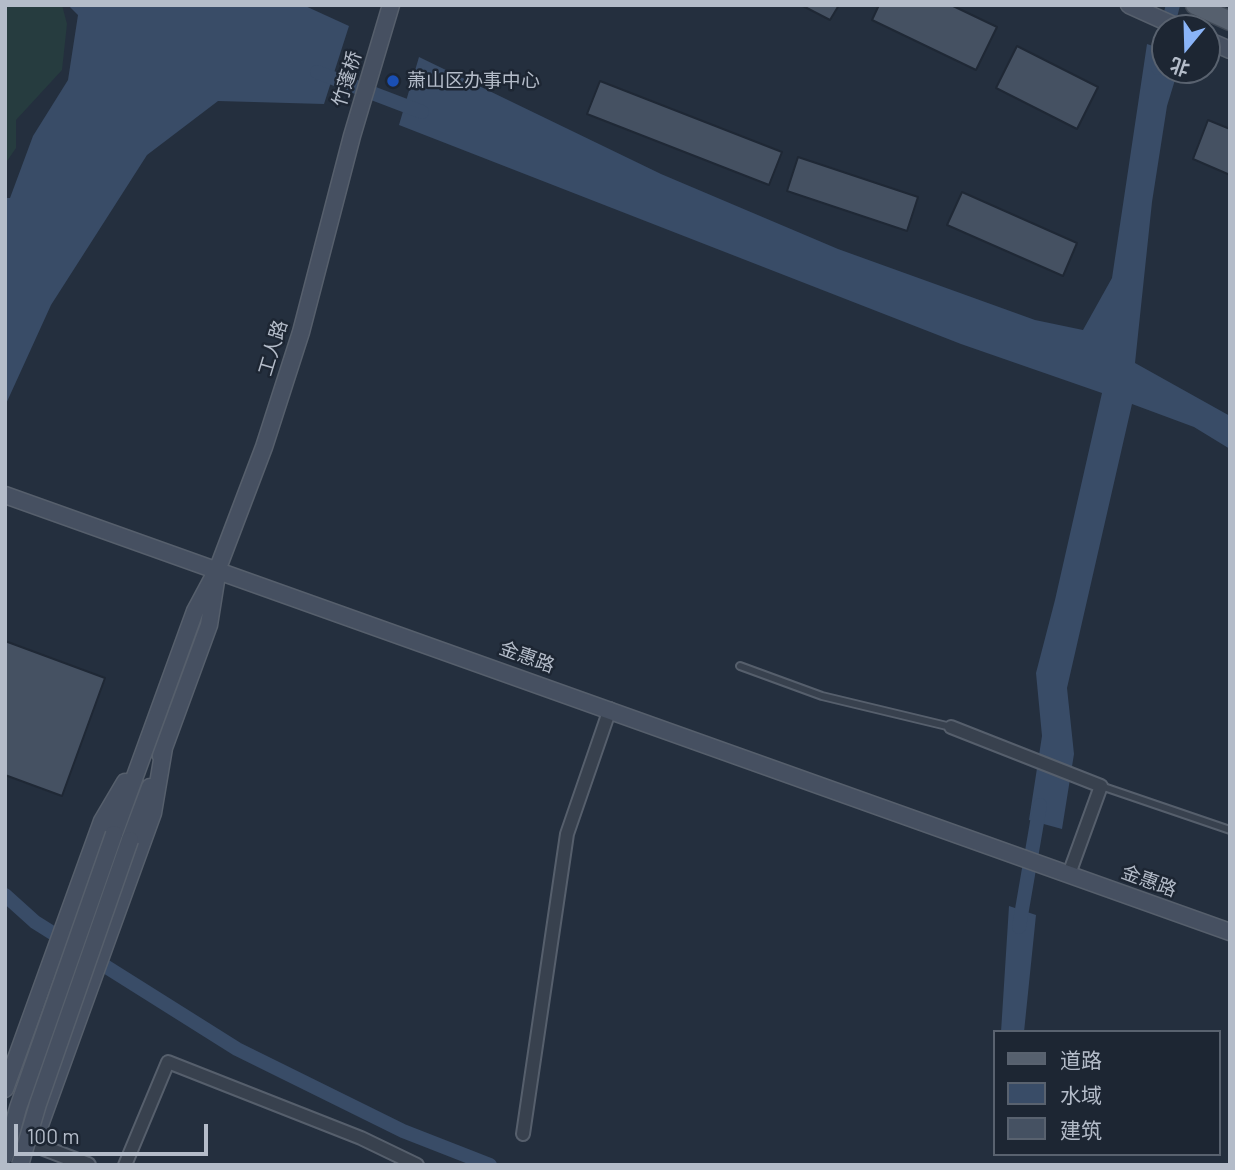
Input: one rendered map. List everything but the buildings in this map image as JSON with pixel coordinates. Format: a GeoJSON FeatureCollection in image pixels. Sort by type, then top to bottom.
{"type":"FeatureCollection","features":[{"type":"Feature","properties":{"kind":"main road"},"geometry":{"type":"LineString","coordinates":[[1129,5],[1151,15]]}},
{"type":"Feature","properties":{"kind":"main road"},"geometry":{"type":"LineString","coordinates":[[1195,5],[1230,21]]}},
{"type":"Feature","properties":{"kind":"main road","name":"竹蓬桥"},"geometry":{"type":"LineString","coordinates":[[352,136],[388,6]]}},
{"type":"Feature","properties":{"kind":"main road","name":"工人路"},"geometry":{"type":"LineString","coordinates":[[5,1156],[18,1108],[195,611],[218,568],[264,447],[301,332],[352,136]]}},
{"type":"Feature","properties":{"kind":"main road","name":"金惠路"},"geometry":{"type":"LineString","coordinates":[[5,495],[218,568],[1230,932]]}},
{"type":"Feature","properties":{"kind":"main road","name":"工人路"},"geometry":{"type":"LineString","coordinates":[[20,1165],[85,963],[209,625],[218,568]]}},
{"type":"Feature","properties":{"kind":"main road"},"geometry":{"type":"LineString","coordinates":[[5,1089],[102,821],[148,741]]}},
{"type":"Feature","properties":{"kind":"main road"},"geometry":{"type":"LineString","coordinates":[[26,1165],[153,813],[164,748]]}},
{"type":"Feature","properties":{"kind":"street"},"geometry":{"type":"LineString","coordinates":[[523,1134],[567,834],[610,709]]}},
{"type":"Feature","properties":{"kind":"street"},"geometry":{"type":"LineString","coordinates":[[951,727],[1101,786],[1062,872]]}},
{"type":"Feature","properties":{"kind":"street"},"geometry":{"type":"LineString","coordinates":[[125,1165],[168,1062],[361,1138],[417,1165]]}},
{"type":"Feature","properties":{"kind":"street"},"geometry":{"type":"LineString","coordinates":[[5,1133],[88,1165]]}},
{"type":"Feature","properties":{"kind":"lane"},"geometry":{"type":"LineString","coordinates":[[740,666],[822,696],[951,727]]}},
{"type":"Feature","properties":{"kind":"lane"},"geometry":{"type":"LineString","coordinates":[[1101,786],[1230,830]]}},
{"type":"Feature","properties":{"kind":"green space"},"geometry":{"type":"Polygon","coordinates":[[[5,5],[62,5],[67,24],[62,70],[16,120],[16,148],[5,164],[5,5]]]}},
{"type":"Feature","properties":{"kind":"water"},"geometry":{"type":"Polygon","coordinates":[[[68,5],[303,5],[349,26],[324,104],[218,101],[147,155],[51,305],[5,406],[5,198],[10,198],[33,136],[68,80],[78,15],[68,5]]]}},
{"type":"Feature","properties":{"kind":"water"},"geometry":{"type":"Polygon","coordinates":[[[1147,44],[1151,45],[1151,84],[1174,84],[1167,106],[1152,202],[1135,363],[1230,416],[1230,449],[1194,427],[1132,404],[1067,688],[1074,754],[1062,829],[1029,820],[1042,736],[1036,673],[1102,393],[961,344],[399,125],[419,57],[661,174],[838,249],[1035,320],[1083,330],[1112,278],[1147,44]]]}},
{"type":"Feature","properties":{"kind":"water"},"geometry":{"type":"Polygon","coordinates":[[[1009,906],[1036,915],[1024,1030],[1001,1030],[1009,906]]]}},
{"type":"Feature","properties":{"kind":"waterway"},"geometry":{"type":"LineString","coordinates":[[1171,14],[1173,5]]}},
{"type":"Feature","properties":{"kind":"waterway"},"geometry":{"type":"LineString","coordinates":[[317,72],[422,112]]}},
{"type":"Feature","properties":{"kind":"waterway"},"geometry":{"type":"LineString","coordinates":[[1019,927],[1040,805]]}},
{"type":"Feature","properties":{"kind":"waterway"},"geometry":{"type":"LineString","coordinates":[[5,895],[35,922],[237,1049],[403,1131],[490,1165]]}},
{"type":"Feature","properties":{"kind":"place","name":"萧山区办事中心"},"geometry":{"type":"Point","coordinates":[393,81]}}]}
